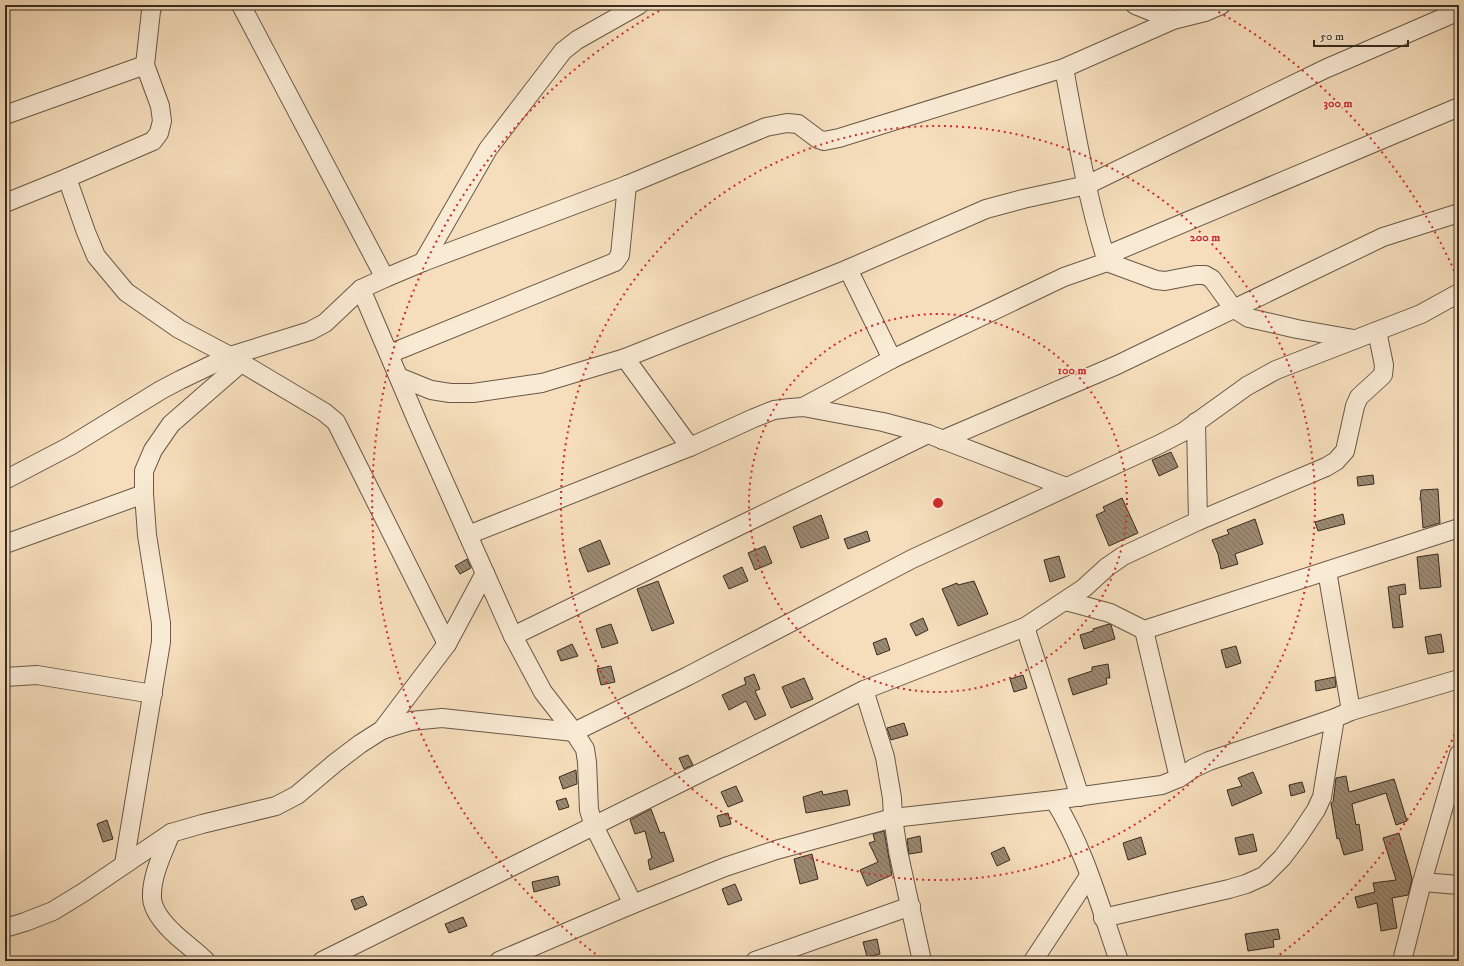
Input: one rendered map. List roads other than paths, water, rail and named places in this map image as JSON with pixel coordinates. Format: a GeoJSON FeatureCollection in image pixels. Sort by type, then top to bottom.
{"type":"FeatureCollection","features":[{"type":"Feature","properties":{"kind":"street"},"geometry":{"type":"LineString","coordinates":[[5,203],[153,141],[159,133],[162,121],[160,106],[145,65],[153,5]]}},
{"type":"Feature","properties":{"kind":"street"},"geometry":{"type":"LineString","coordinates":[[241,5],[384,278]]}},
{"type":"Feature","properties":{"kind":"street"},"geometry":{"type":"LineString","coordinates":[[423,262],[488,149],[562,51],[577,40],[639,5]]}},
{"type":"Feature","properties":{"kind":"street"},"geometry":{"type":"LineString","coordinates":[[1135,5],[1174,20]]}},
{"type":"Feature","properties":{"kind":"street"},"geometry":{"type":"LineString","coordinates":[[5,480],[86,437],[161,390],[235,359],[310,331],[325,323],[361,289],[384,278],[627,185],[766,127],[787,123],[798,124],[818,139],[824,141],[839,138],[1064,68],[1174,20],[1205,12],[1221,5]]}},
{"type":"Feature","properties":{"kind":"street"},"geometry":{"type":"LineString","coordinates":[[399,377],[431,390],[450,393],[473,393],[542,383],[625,358],[848,269],[986,209],[1087,185],[1325,69],[1459,11]]}},
{"type":"Feature","properties":{"kind":"street"},"geometry":{"type":"LineString","coordinates":[[5,115],[145,65]]}},
{"type":"Feature","properties":{"kind":"street"},"geometry":{"type":"LineString","coordinates":[[1064,68],[1087,185],[1106,259]]}},
{"type":"Feature","properties":{"kind":"street"},"geometry":{"type":"LineString","coordinates":[[803,407],[892,359],[1064,277],[1459,108]]}},
{"type":"Feature","properties":{"kind":"street"},"geometry":{"type":"LineString","coordinates":[[67,178],[96,256],[126,292],[179,329],[235,359],[324,412],[336,422],[447,644]]}},
{"type":"Feature","properties":{"kind":"street"},"geometry":{"type":"LineString","coordinates":[[389,354],[615,262],[620,255],[627,185]]}},
{"type":"Feature","properties":{"kind":"street"},"geometry":{"type":"LineString","coordinates":[[513,636],[935,437],[1117,364],[1383,237],[1459,213]]}},
{"type":"Feature","properties":{"kind":"street"},"geometry":{"type":"LineString","coordinates":[[1106,259],[1156,280],[1165,281],[1196,275],[1205,275],[1212,279],[1233,308],[1249,318],[1354,340]]}},
{"type":"Feature","properties":{"kind":"street"},"geometry":{"type":"LineString","coordinates":[[848,269],[892,359]]}},
{"type":"Feature","properties":{"kind":"street"},"geometry":{"type":"LineString","coordinates":[[361,289],[513,636],[543,692],[574,732],[585,749],[589,810],[594,826],[633,904]]}},
{"type":"Feature","properties":{"kind":"street"},"geometry":{"type":"LineString","coordinates":[[5,928],[53,911],[84,892],[171,833],[276,806],[296,795],[334,763],[382,730],[411,721],[442,718],[574,732],[688,676],[912,559],[1160,444],[1183,432],[1247,386],[1276,370],[1421,314],[1459,293]]}},
{"type":"Feature","properties":{"kind":"street"},"geometry":{"type":"LineString","coordinates":[[322,961],[864,690],[1025,627],[1084,588],[1107,567],[1123,556],[1198,521],[1326,468],[1336,461],[1345,451],[1359,397],[1383,375],[1384,365],[1377,331]]}},
{"type":"Feature","properties":{"kind":"street"},"geometry":{"type":"LineString","coordinates":[[625,358],[690,448]]}},
{"type":"Feature","properties":{"kind":"street"},"geometry":{"type":"LineString","coordinates":[[124,864],[160,656],[161,623],[147,535],[144,471],[153,450],[171,424],[235,359]]}},
{"type":"Feature","properties":{"kind":"street"},"geometry":{"type":"LineString","coordinates":[[468,535],[690,448],[774,410],[803,407],[883,422],[935,437],[1066,488]]}},
{"type":"Feature","properties":{"kind":"street"},"geometry":{"type":"LineString","coordinates":[[1196,422],[1198,521]]}},
{"type":"Feature","properties":{"kind":"street"},"geometry":{"type":"LineString","coordinates":[[5,544],[144,494]]}},
{"type":"Feature","properties":{"kind":"street"},"geometry":{"type":"LineString","coordinates":[[1066,601],[1110,613],[1144,630],[1459,528]]}},
{"type":"Feature","properties":{"kind":"street"},"geometry":{"type":"LineString","coordinates":[[1327,571],[1351,712]]}},
{"type":"Feature","properties":{"kind":"street"},"geometry":{"type":"LineString","coordinates":[[382,730],[447,644],[485,573]]}},
{"type":"Feature","properties":{"kind":"street"},"geometry":{"type":"LineString","coordinates":[[1025,627],[1080,797]]}},
{"type":"Feature","properties":{"kind":"street"},"geometry":{"type":"LineString","coordinates":[[1144,630],[1179,778]]}},
{"type":"Feature","properties":{"kind":"street"},"geometry":{"type":"LineString","coordinates":[[5,677],[37,675],[153,694]]}},
{"type":"Feature","properties":{"kind":"street"},"geometry":{"type":"LineString","coordinates":[[499,961],[633,904],[751,858],[893,818],[1080,797],[1162,786],[1210,761],[1351,712],[1459,679]]}},
{"type":"Feature","properties":{"kind":"street"},"geometry":{"type":"LineString","coordinates":[[864,690],[885,757],[892,798],[893,818],[898,852],[922,961]]}},
{"type":"Feature","properties":{"kind":"street"},"geometry":{"type":"LineString","coordinates":[[1104,918],[1229,889],[1246,884],[1264,876],[1282,858],[1298,837],[1316,810],[1322,797],[1335,718]]}},
{"type":"Feature","properties":{"kind":"street"},"geometry":{"type":"LineString","coordinates":[[1402,961],[1422,882],[1459,754]]}},
{"type":"Feature","properties":{"kind":"street"},"geometry":{"type":"LineString","coordinates":[[1054,800],[1068,825],[1089,876],[1118,961]]}},
{"type":"Feature","properties":{"kind":"street"},"geometry":{"type":"LineString","coordinates":[[171,833],[155,874],[152,899],[159,916],[176,936],[206,961]]}},
{"type":"Feature","properties":{"kind":"street"},"geometry":{"type":"LineString","coordinates":[[1033,961],[1089,876]]}},
{"type":"Feature","properties":{"kind":"street"},"geometry":{"type":"LineString","coordinates":[[1422,882],[1459,885]]}},
{"type":"Feature","properties":{"kind":"street"},"geometry":{"type":"LineString","coordinates":[[755,961],[911,906]]}}]}
